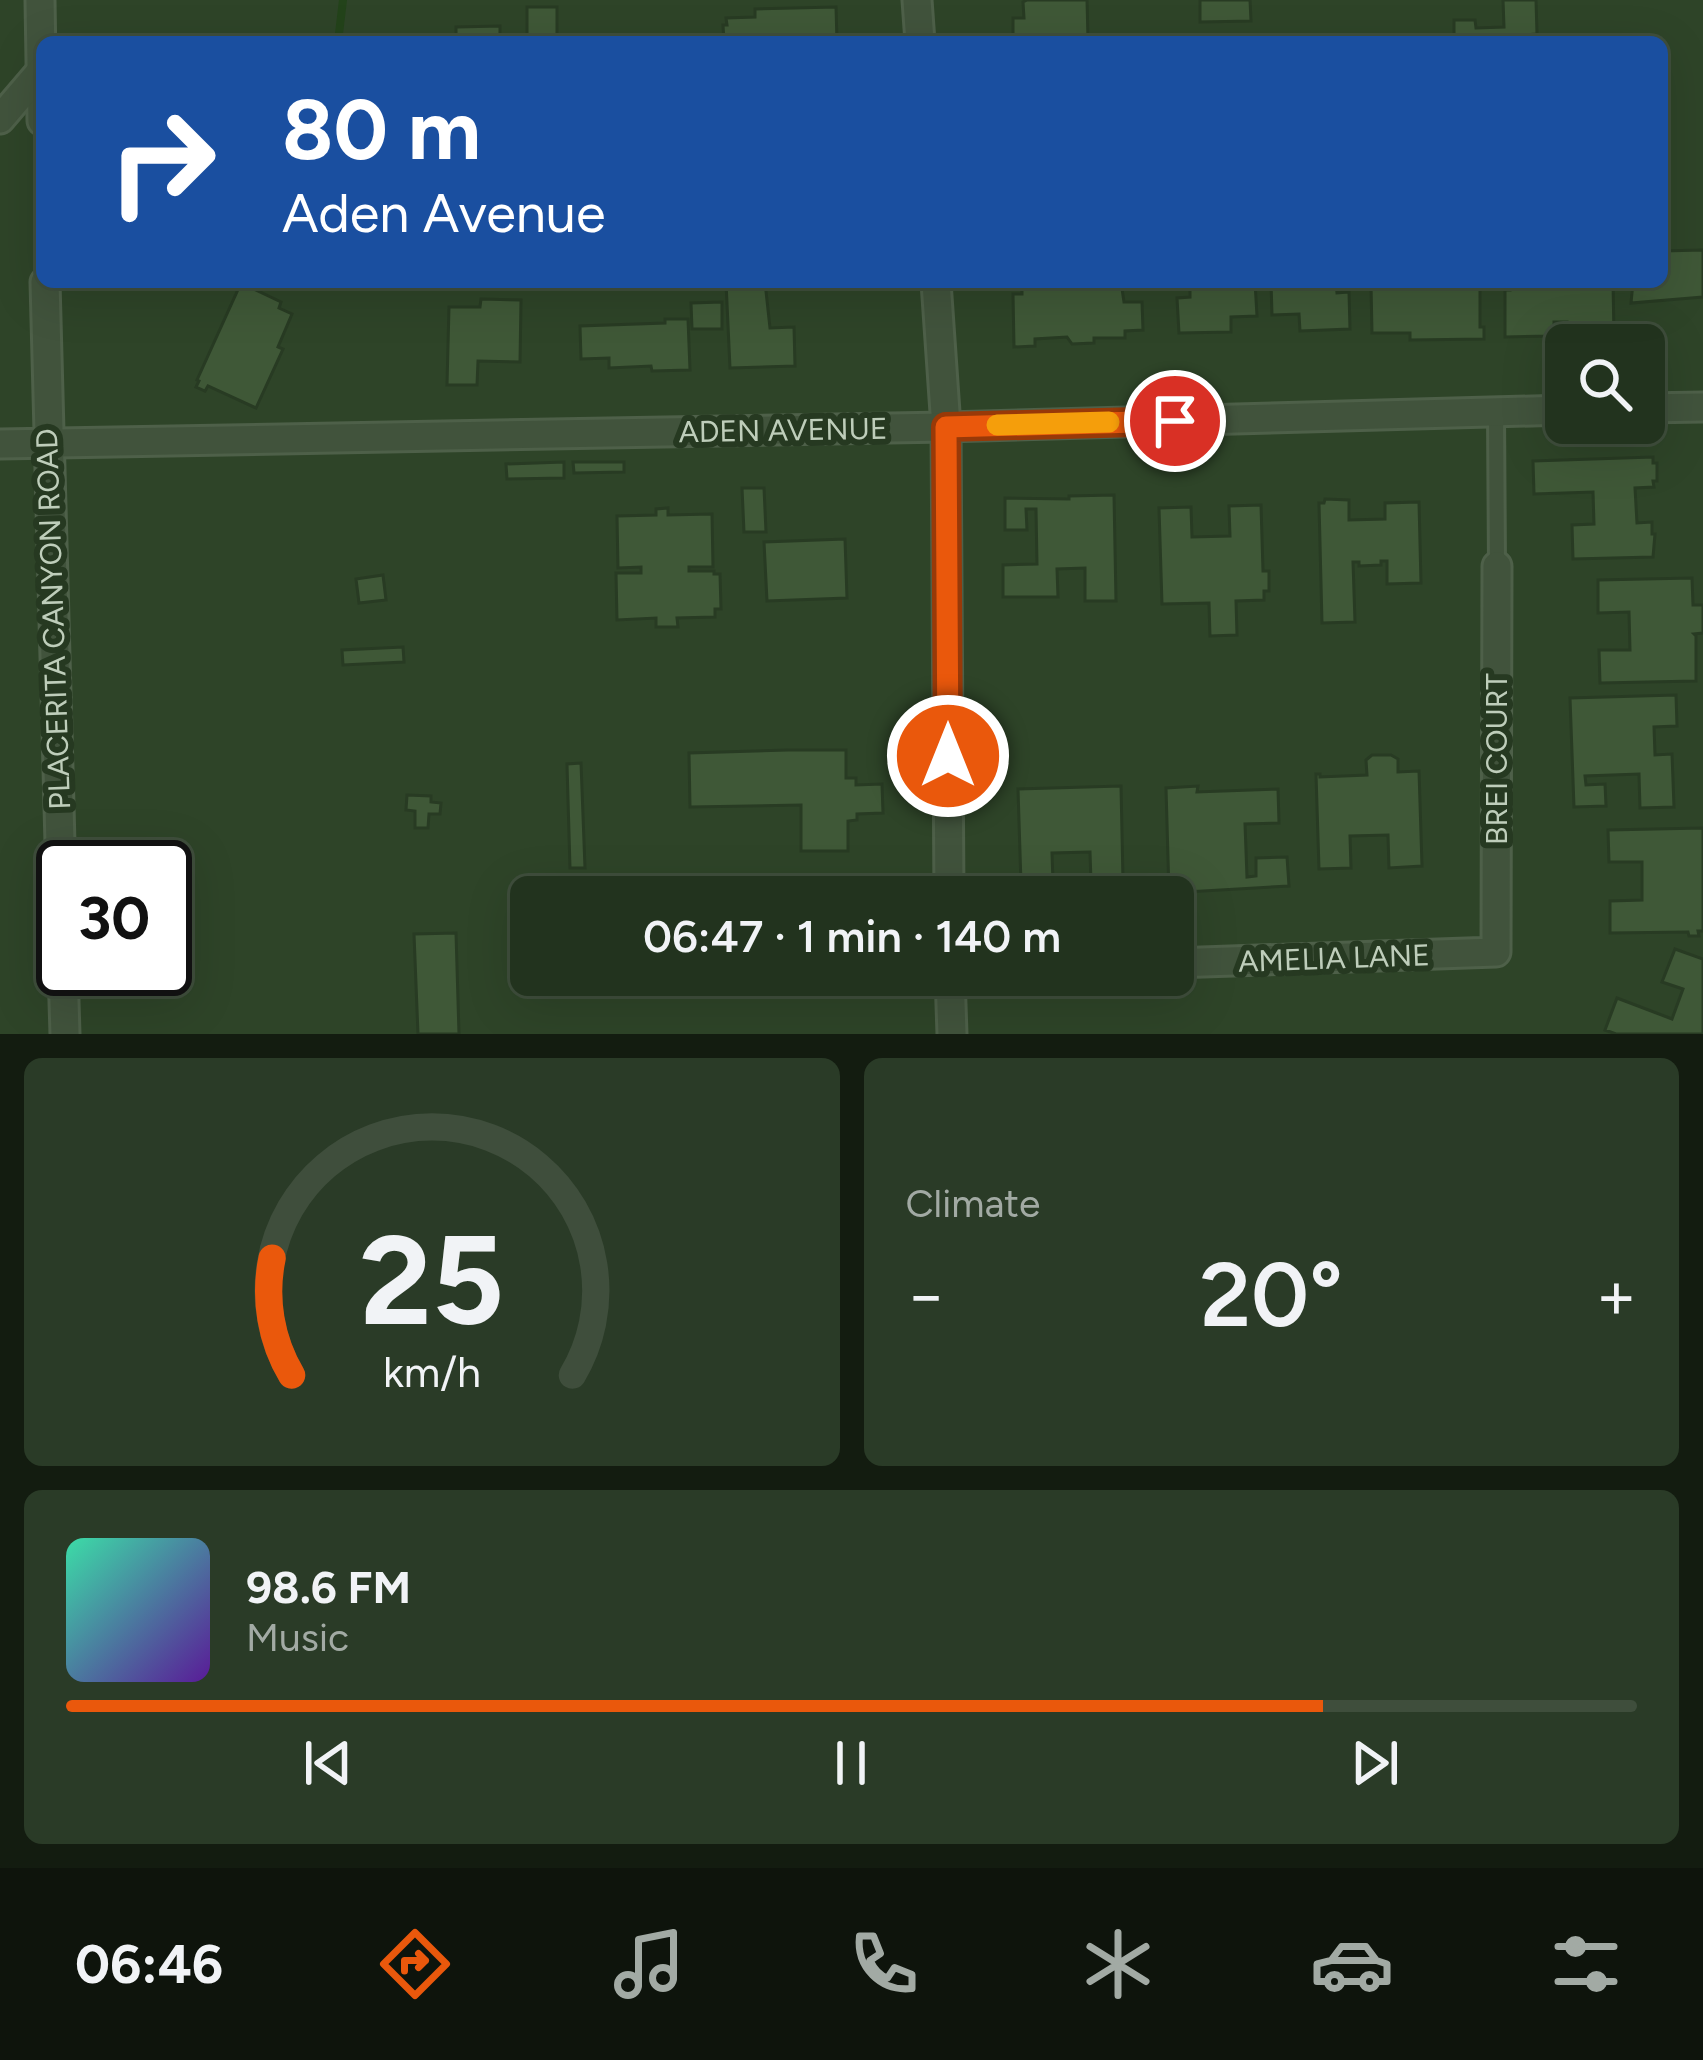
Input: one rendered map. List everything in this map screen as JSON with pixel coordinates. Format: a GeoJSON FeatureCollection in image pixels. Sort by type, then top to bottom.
{"type":"FeatureCollection","features":[{"type":"Feature","properties":{"kind":"street"},"geometry":{"type":"LineString","coordinates":[[40,0],[41,36]]}},
{"type":"Feature","properties":{"kind":"street"},"geometry":{"type":"LineString","coordinates":[[917,0],[920,36]]}},
{"type":"Feature","properties":{"kind":"street"},"geometry":{"type":"LineString","coordinates":[[0,119],[36,77]]}},
{"type":"Feature","properties":{"kind":"street","name":"PLACERITA CANYON ROAD"},"geometry":{"type":"LineString","coordinates":[[45,288],[59,840]]}},
{"type":"Feature","properties":{"kind":"street"},"geometry":{"type":"LineString","coordinates":[[936,288],[946,427],[950,876]]}},
{"type":"Feature","properties":{"kind":"street"},"geometry":{"type":"LineString","coordinates":[[1665,408],[1703,407]]}},
{"type":"Feature","properties":{"kind":"street","name":"ADEN AVENUE"},"geometry":{"type":"LineString","coordinates":[[0,444],[1545,411]]}},
{"type":"Feature","properties":{"kind":"street","name":"BREI COURT"},"geometry":{"type":"LineString","coordinates":[[1496,952],[1497,566]]}},
{"type":"Feature","properties":{"kind":"street","name":"AMELIA LANE"},"geometry":{"type":"LineString","coordinates":[[1194,962],[1496,952]]}},
{"type":"Feature","properties":{"kind":"street"},"geometry":{"type":"LineString","coordinates":[[64,996],[65,1034]]}},
{"type":"Feature","properties":{"kind":"street"},"geometry":{"type":"LineString","coordinates":[[951,996],[952,1034]]}},
{"type":"Feature","properties":{"kind":"lane"},"geometry":{"type":"LineString","coordinates":[[1496,412],[1497,566]]}},
{"type":"Feature","properties":{"kind":"building"},"geometry":{"type":"Polygon","coordinates":[[[1087,0],[1088,36],[1013,36],[1013,18],[1024,18],[1023,2],[1087,0]]]}},
{"type":"Feature","properties":{"kind":"building"},"geometry":{"type":"Polygon","coordinates":[[[1200,0],[1250,0],[1251,21],[1200,22],[1200,0]]]}},
{"type":"Feature","properties":{"kind":"building"},"geometry":{"type":"Polygon","coordinates":[[[1503,0],[1536,0],[1537,34],[1454,36],[1454,20],[1475,20],[1476,28],[1504,27],[1503,0]]]}},
{"type":"Feature","properties":{"kind":"building"},"geometry":{"type":"Polygon","coordinates":[[[527,7],[557,7],[557,36],[527,36],[527,7]]]}},
{"type":"Feature","properties":{"kind":"building"},"geometry":{"type":"Polygon","coordinates":[[[836,7],[837,36],[724,36],[726,18],[755,17],[755,9],[836,7]]]}},
{"type":"Feature","properties":{"kind":"building"},"geometry":{"type":"Polygon","coordinates":[[[500,26],[500,36],[456,36],[456,27],[500,26]]]}},
{"type":"Feature","properties":{"kind":"building"},"geometry":{"type":"Polygon","coordinates":[[[1703,250],[1703,297],[1631,303],[1632,288],[1668,288],[1668,251],[1703,250]]]}},
{"type":"Feature","properties":{"kind":"building"},"geometry":{"type":"Polygon","coordinates":[[[239,288],[252,288],[281,302],[279,308],[292,314],[278,347],[283,349],[256,408],[208,386],[205,391],[196,387],[239,288]]]}},
{"type":"Feature","properties":{"kind":"building"},"geometry":{"type":"Polygon","coordinates":[[[726,288],[766,288],[770,328],[794,327],[795,366],[730,368],[726,288]]]}},
{"type":"Feature","properties":{"kind":"building"},"geometry":{"type":"Polygon","coordinates":[[[1022,288],[1122,288],[1124,302],[1142,302],[1143,330],[1125,331],[1125,338],[1094,338],[1094,343],[1072,344],[1067,337],[1035,339],[1035,346],[1014,347],[1013,294],[1022,294],[1022,288]]]}},
{"type":"Feature","properties":{"kind":"building"},"geometry":{"type":"Polygon","coordinates":[[[1190,288],[1255,288],[1257,316],[1231,317],[1231,332],[1179,333],[1177,298],[1190,297],[1190,288]]]}},
{"type":"Feature","properties":{"kind":"building"},"geometry":{"type":"Polygon","coordinates":[[[1271,288],[1349,292],[1350,329],[1300,331],[1299,314],[1272,315],[1271,288]]]}},
{"type":"Feature","properties":{"kind":"building"},"geometry":{"type":"Polygon","coordinates":[[[1371,288],[1480,288],[1484,339],[1410,340],[1410,333],[1372,333],[1371,288]]]}},
{"type":"Feature","properties":{"kind":"building"},"geometry":{"type":"Polygon","coordinates":[[[1613,288],[1614,324],[1554,322],[1545,324],[1545,336],[1505,337],[1505,290],[1613,288]]]}},
{"type":"Feature","properties":{"kind":"building"},"geometry":{"type":"Polygon","coordinates":[[[481,299],[521,300],[520,362],[478,361],[477,385],[447,385],[449,307],[480,307],[481,299]]]}},
{"type":"Feature","properties":{"kind":"building"},"geometry":{"type":"Polygon","coordinates":[[[722,302],[722,329],[692,329],[691,303],[722,302]]]}},
{"type":"Feature","properties":{"kind":"building"},"geometry":{"type":"Polygon","coordinates":[[[665,319],[688,319],[690,370],[609,368],[609,358],[581,359],[580,326],[665,323],[665,319]]]}},
{"type":"Feature","properties":{"kind":"building"},"geometry":{"type":"Polygon","coordinates":[[[1653,457],[1657,463],[1654,487],[1635,488],[1637,523],[1652,522],[1653,557],[1573,559],[1572,525],[1594,524],[1593,492],[1534,494],[1533,461],[1653,457]]]}},
{"type":"Feature","properties":{"kind":"building"},"geometry":{"type":"Polygon","coordinates":[[[564,462],[564,478],[507,479],[506,464],[564,462]]]}},
{"type":"Feature","properties":{"kind":"building"},"geometry":{"type":"Polygon","coordinates":[[[573,462],[624,462],[624,472],[574,473],[573,462]]]}},
{"type":"Feature","properties":{"kind":"building"},"geometry":{"type":"Polygon","coordinates":[[[742,488],[764,488],[766,532],[744,532],[742,488]]]}},
{"type":"Feature","properties":{"kind":"building"},"geometry":{"type":"Polygon","coordinates":[[[1114,495],[1116,601],[1085,601],[1085,568],[1057,569],[1058,597],[1003,597],[1003,565],[1037,564],[1036,509],[1026,509],[1027,530],[1005,530],[1005,498],[1114,495]]]}},
{"type":"Feature","properties":{"kind":"building"},"geometry":{"type":"Polygon","coordinates":[[[1349,500],[1349,520],[1385,519],[1385,503],[1419,502],[1421,583],[1387,584],[1387,561],[1359,566],[1353,562],[1355,622],[1322,623],[1319,503],[1349,500]]]}},
{"type":"Feature","properties":{"kind":"building"},"geometry":{"type":"Polygon","coordinates":[[[1261,505],[1263,571],[1269,571],[1269,591],[1264,591],[1264,600],[1236,601],[1237,635],[1210,636],[1209,603],[1162,604],[1159,508],[1191,507],[1192,537],[1230,536],[1229,506],[1261,505]]]}},
{"type":"Feature","properties":{"kind":"building"},"geometry":{"type":"Polygon","coordinates":[[[668,508],[668,515],[712,514],[713,567],[689,567],[689,571],[720,574],[721,609],[715,609],[715,617],[677,618],[678,627],[656,627],[656,618],[617,620],[616,573],[641,573],[641,567],[618,568],[617,516],[656,515],[656,509],[668,508]]]}},
{"type":"Feature","properties":{"kind":"building"},"geometry":{"type":"Polygon","coordinates":[[[845,539],[847,598],[767,601],[764,542],[845,539]]]}},
{"type":"Feature","properties":{"kind":"building"},"geometry":{"type":"Polygon","coordinates":[[[383,575],[386,600],[359,603],[356,579],[383,575]]]}},
{"type":"Feature","properties":{"kind":"building"},"geometry":{"type":"Polygon","coordinates":[[[1692,578],[1693,605],[1703,605],[1703,633],[1694,634],[1696,681],[1600,683],[1599,650],[1630,650],[1629,612],[1598,613],[1598,580],[1692,578]]]}},
{"type":"Feature","properties":{"kind":"building"},"geometry":{"type":"Polygon","coordinates":[[[403,647],[404,662],[343,665],[342,650],[403,647]]]}},
{"type":"Feature","properties":{"kind":"building"},"geometry":{"type":"Polygon","coordinates":[[[1676,695],[1677,726],[1654,727],[1655,755],[1672,754],[1674,807],[1640,808],[1639,774],[1585,776],[1586,785],[1605,784],[1606,806],[1574,807],[1570,698],[1676,695]]]}},
{"type":"Feature","properties":{"kind":"building"},"geometry":{"type":"Polygon","coordinates":[[[846,750],[846,778],[856,778],[856,785],[882,784],[883,813],[857,814],[857,820],[848,821],[848,851],[801,851],[801,805],[690,807],[689,753],[846,750]]]}},
{"type":"Feature","properties":{"kind":"building"},"geometry":{"type":"Polygon","coordinates":[[[1372,755],[1398,759],[1398,772],[1419,771],[1422,866],[1389,868],[1388,835],[1350,836],[1351,868],[1319,869],[1316,774],[1367,775],[1366,760],[1372,755]]]}},
{"type":"Feature","properties":{"kind":"building"},"geometry":{"type":"Polygon","coordinates":[[[581,763],[585,868],[570,868],[567,764],[581,763]]]}},
{"type":"Feature","properties":{"kind":"building"},"geometry":{"type":"Polygon","coordinates":[[[1121,786],[1123,876],[1091,876],[1090,852],[1052,853],[1053,876],[1021,876],[1018,789],[1121,786]]]}},
{"type":"Feature","properties":{"kind":"building"},"geometry":{"type":"Polygon","coordinates":[[[1198,786],[1197,792],[1278,789],[1279,823],[1245,824],[1247,877],[1256,876],[1256,858],[1287,857],[1289,886],[1194,892],[1194,876],[1169,876],[1166,788],[1198,786]]]}},
{"type":"Feature","properties":{"kind":"building"},"geometry":{"type":"Polygon","coordinates":[[[407,795],[431,796],[431,802],[441,803],[440,814],[429,814],[428,828],[415,828],[415,811],[406,810],[407,795]]]}},
{"type":"Feature","properties":{"kind":"building"},"geometry":{"type":"Polygon","coordinates":[[[1703,828],[1703,931],[1698,931],[1699,936],[1688,932],[1610,933],[1610,901],[1642,900],[1642,862],[1609,862],[1608,830],[1703,828]]]}},
{"type":"Feature","properties":{"kind":"building"},"geometry":{"type":"Polygon","coordinates":[[[456,933],[459,1034],[418,1034],[414,934],[456,933]]]}},
{"type":"Feature","properties":{"kind":"building"},"geometry":{"type":"Polygon","coordinates":[[[1675,949],[1703,959],[1703,1034],[1605,1030],[1617,998],[1672,1019],[1683,989],[1662,982],[1675,949]]]}},
{"type":"Feature","properties":{"kind":"waterway"},"geometry":{"type":"LineString","coordinates":[[339,36],[343,0]]}},
{"type":"Feature","properties":{"kind":"slow traffic"},"geometry":{"type":"LineString","coordinates":[[997,425],[1109,422]]}},
{"type":"Feature","properties":{"kind":"route"},"geometry":{"type":"LineString","coordinates":[[948,756],[946,427],[1175,421]]}}]}
